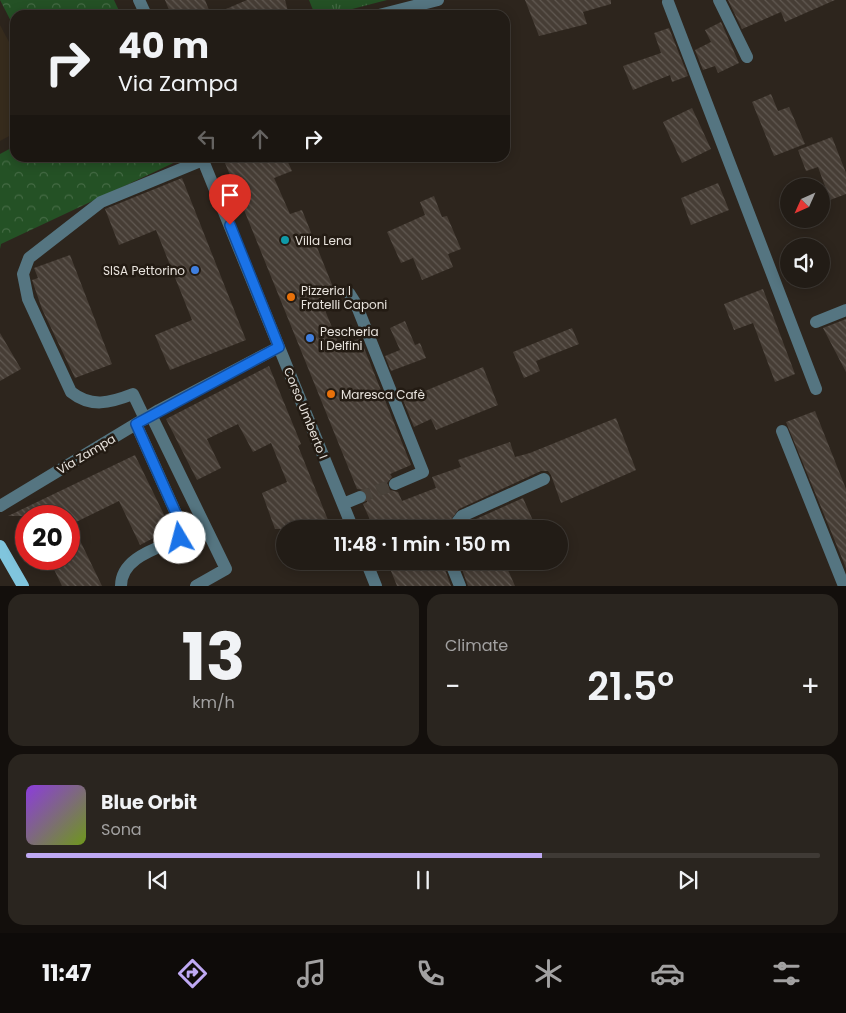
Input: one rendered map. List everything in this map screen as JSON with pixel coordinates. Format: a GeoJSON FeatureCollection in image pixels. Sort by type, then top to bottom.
{"type":"FeatureCollection","features":[{"type":"Feature","properties":{"kind":"main road"},"geometry":{"type":"LineString","coordinates":[[0,546],[23,586]]}},
{"type":"Feature","properties":{"kind":"street"},"geometry":{"type":"LineString","coordinates":[[399,10],[438,0]]}},
{"type":"Feature","properties":{"kind":"street"},"geometry":{"type":"LineString","coordinates":[[719,0],[747,57]]}},
{"type":"Feature","properties":{"kind":"street"},"geometry":{"type":"LineString","coordinates":[[668,2],[816,389]]}},
{"type":"Feature","properties":{"kind":"street"},"geometry":{"type":"LineString","coordinates":[[121,586],[121,579],[128,567],[138,558],[180,538],[183,529],[144,419],[133,394],[110,403],[82,401],[71,392],[28,299],[23,274],[29,258],[101,202],[196,162]]}},
{"type":"Feature","properties":{"kind":"street","name":"Corso Umberto I"},"geometry":{"type":"LineString","coordinates":[[204,162],[349,520]]}},
{"type":"Feature","properties":{"kind":"street"},"geometry":{"type":"LineString","coordinates":[[349,293],[360,313],[424,472],[395,484]]}},
{"type":"Feature","properties":{"kind":"street"},"geometry":{"type":"LineString","coordinates":[[816,322],[846,310]]}},
{"type":"Feature","properties":{"kind":"street","name":"Via Zampa"},"geometry":{"type":"LineString","coordinates":[[0,506],[144,419],[279,347]]}},
{"type":"Feature","properties":{"kind":"street"},"geometry":{"type":"LineString","coordinates":[[144,419],[226,569],[196,586]]}},
{"type":"Feature","properties":{"kind":"street"},"geometry":{"type":"LineString","coordinates":[[782,431],[844,586]]}},
{"type":"Feature","properties":{"kind":"street"},"geometry":{"type":"LineString","coordinates":[[459,520],[462,516],[544,480]]}},
{"type":"Feature","properties":{"kind":"street"},"geometry":{"type":"LineString","coordinates":[[343,504],[360,497]]}},
{"type":"Feature","properties":{"kind":"street"},"geometry":{"type":"LineString","coordinates":[[370,570],[376,586]]}},
{"type":"Feature","properties":{"kind":"street"},"geometry":{"type":"LineString","coordinates":[[454,570],[460,586]]}},
{"type":"Feature","properties":{"kind":"shaded area"},"geometry":{"type":"Polygon","coordinates":[[[0,25],[10,44],[10,136],[0,141],[0,25]]]}},
{"type":"Feature","properties":{"kind":"green space"},"geometry":{"type":"Polygon","coordinates":[[[0,0],[114,0],[119,10],[10,10],[10,19],[0,0]]]}},
{"type":"Feature","properties":{"kind":"green space"},"geometry":{"type":"Polygon","coordinates":[[[309,0],[387,0],[348,10],[313,10],[309,0]]]}},
{"type":"Feature","properties":{"kind":"green space"},"geometry":{"type":"Polygon","coordinates":[[[10,149],[10,162],[175,162],[1,244],[0,249],[0,154],[10,149]]]}},
{"type":"Feature","properties":{"kind":"building"},"geometry":{"type":"Polygon","coordinates":[[[165,0],[205,0],[209,10],[169,10],[165,0]]]}},
{"type":"Feature","properties":{"kind":"building"},"geometry":{"type":"Polygon","coordinates":[[[247,0],[285,0],[288,10],[224,10],[247,0]]]}},
{"type":"Feature","properties":{"kind":"building"},"geometry":{"type":"Polygon","coordinates":[[[525,0],[611,0],[611,4],[583,12],[587,24],[539,36],[525,0]]]}},
{"type":"Feature","properties":{"kind":"building"},"geometry":{"type":"Polygon","coordinates":[[[728,0],[835,0],[785,22],[781,12],[742,29],[728,0]]]}},
{"type":"Feature","properties":{"kind":"building"},"geometry":{"type":"Polygon","coordinates":[[[721,22],[739,63],[718,73],[715,66],[703,70],[695,50],[711,42],[705,30],[721,22]]]}},
{"type":"Feature","properties":{"kind":"building"},"geometry":{"type":"Polygon","coordinates":[[[669,28],[688,76],[672,82],[670,75],[633,90],[623,66],[661,53],[654,33],[669,28]]]}},
{"type":"Feature","properties":{"kind":"building"},"geometry":{"type":"Polygon","coordinates":[[[771,94],[778,111],[789,107],[805,144],[774,156],[752,102],[771,94]]]}},
{"type":"Feature","properties":{"kind":"building"},"geometry":{"type":"Polygon","coordinates":[[[692,108],[711,149],[682,163],[663,122],[692,108]]]}},
{"type":"Feature","properties":{"kind":"building"},"geometry":{"type":"Polygon","coordinates":[[[832,137],[846,173],[846,194],[830,200],[830,178],[822,178],[818,167],[806,171],[798,150],[832,137]]]}},
{"type":"Feature","properties":{"kind":"building"},"geometry":{"type":"Polygon","coordinates":[[[225,162],[288,162],[292,171],[274,178],[290,214],[302,210],[335,292],[320,298],[340,347],[360,338],[411,465],[390,474],[392,477],[387,483],[390,490],[398,492],[402,501],[436,488],[432,477],[461,467],[458,460],[510,442],[515,457],[530,453],[616,418],[636,470],[561,503],[551,475],[548,471],[541,471],[459,509],[451,520],[370,520],[363,504],[367,502],[368,494],[365,490],[357,489],[225,162]]]}},
{"type":"Feature","properties":{"kind":"building"},"geometry":{"type":"Polygon","coordinates":[[[182,178],[246,340],[170,370],[155,335],[192,320],[156,230],[119,245],[105,209],[182,178]]]}},
{"type":"Feature","properties":{"kind":"building"},"geometry":{"type":"Polygon","coordinates":[[[718,183],[729,210],[691,225],[681,198],[718,183]]]}},
{"type":"Feature","properties":{"kind":"building"},"geometry":{"type":"Polygon","coordinates":[[[434,196],[442,217],[447,216],[461,249],[448,254],[453,267],[422,280],[413,258],[401,263],[387,232],[425,215],[420,202],[434,196]]]}},
{"type":"Feature","properties":{"kind":"building"},"geometry":{"type":"Polygon","coordinates":[[[70,255],[112,364],[75,378],[42,309],[32,280],[38,278],[34,268],[70,255]]]}},
{"type":"Feature","properties":{"kind":"building"},"geometry":{"type":"Polygon","coordinates":[[[763,289],[795,374],[775,382],[753,323],[734,330],[724,304],[763,289]]]}},
{"type":"Feature","properties":{"kind":"building"},"geometry":{"type":"Polygon","coordinates":[[[846,319],[846,372],[823,328],[846,319]]]}},
{"type":"Feature","properties":{"kind":"building"},"geometry":{"type":"Polygon","coordinates":[[[405,321],[415,345],[420,343],[426,358],[391,371],[385,356],[400,350],[390,328],[405,321]]]}},
{"type":"Feature","properties":{"kind":"building"},"geometry":{"type":"Polygon","coordinates":[[[572,328],[579,344],[536,361],[540,371],[524,378],[513,352],[572,328]]]}},
{"type":"Feature","properties":{"kind":"building"},"geometry":{"type":"Polygon","coordinates":[[[0,333],[21,369],[0,381],[0,333]]]}},
{"type":"Feature","properties":{"kind":"building"},"geometry":{"type":"Polygon","coordinates":[[[269,366],[301,444],[298,446],[328,520],[276,520],[275,529],[262,493],[287,482],[271,443],[253,452],[238,424],[207,439],[221,468],[197,480],[166,419],[269,366]]]}},
{"type":"Feature","properties":{"kind":"building"},"geometry":{"type":"Polygon","coordinates":[[[483,367],[498,405],[436,430],[431,419],[414,427],[403,400],[483,367]]]}},
{"type":"Feature","properties":{"kind":"building"},"geometry":{"type":"Polygon","coordinates":[[[815,411],[846,489],[846,568],[786,422],[815,411]]]}},
{"type":"Feature","properties":{"kind":"building"},"geometry":{"type":"Polygon","coordinates":[[[135,455],[171,529],[140,545],[119,501],[80,520],[80,505],[31,505],[135,455]]]}},
{"type":"Feature","properties":{"kind":"building"},"geometry":{"type":"Polygon","coordinates":[[[523,498],[533,520],[474,520],[523,498]]]}},
{"type":"Feature","properties":{"kind":"building"},"geometry":{"type":"Polygon","coordinates":[[[80,541],[102,586],[62,586],[54,570],[80,570],[80,541]]]}},
{"type":"Feature","properties":{"kind":"building"},"geometry":{"type":"Polygon","coordinates":[[[391,570],[445,570],[451,586],[397,586],[391,570]]]}},
{"type":"Feature","properties":{"kind":"building"},"geometry":{"type":"Polygon","coordinates":[[[462,570],[508,570],[515,586],[468,586],[462,570]]]}},
{"type":"Feature","properties":{"kind":"tunnel"},"geometry":{"type":"LineString","coordinates":[[360,497],[395,484]]}},
{"type":"Feature","properties":{"kind":"place","name":"Villa Lena"},"geometry":{"type":"Point","coordinates":[285,240]}},
{"type":"Feature","properties":{"kind":"place","name":"SISA Pettorino"},"geometry":{"type":"Point","coordinates":[195,270]}},
{"type":"Feature","properties":{"kind":"place","name":"Pizzeria I Fratelli Caponi"},"geometry":{"type":"Point","coordinates":[291,297]}},
{"type":"Feature","properties":{"kind":"place","name":"Pescheria I Delfini"},"geometry":{"type":"Point","coordinates":[310,338]}},
{"type":"Feature","properties":{"kind":"place","name":"Maresca Cafè"},"geometry":{"type":"Point","coordinates":[331,394]}},
{"type":"Feature","properties":{"kind":"route"},"geometry":{"type":"LineString","coordinates":[[180,538],[183,529],[136,424],[279,347],[230,225]]}}]}
